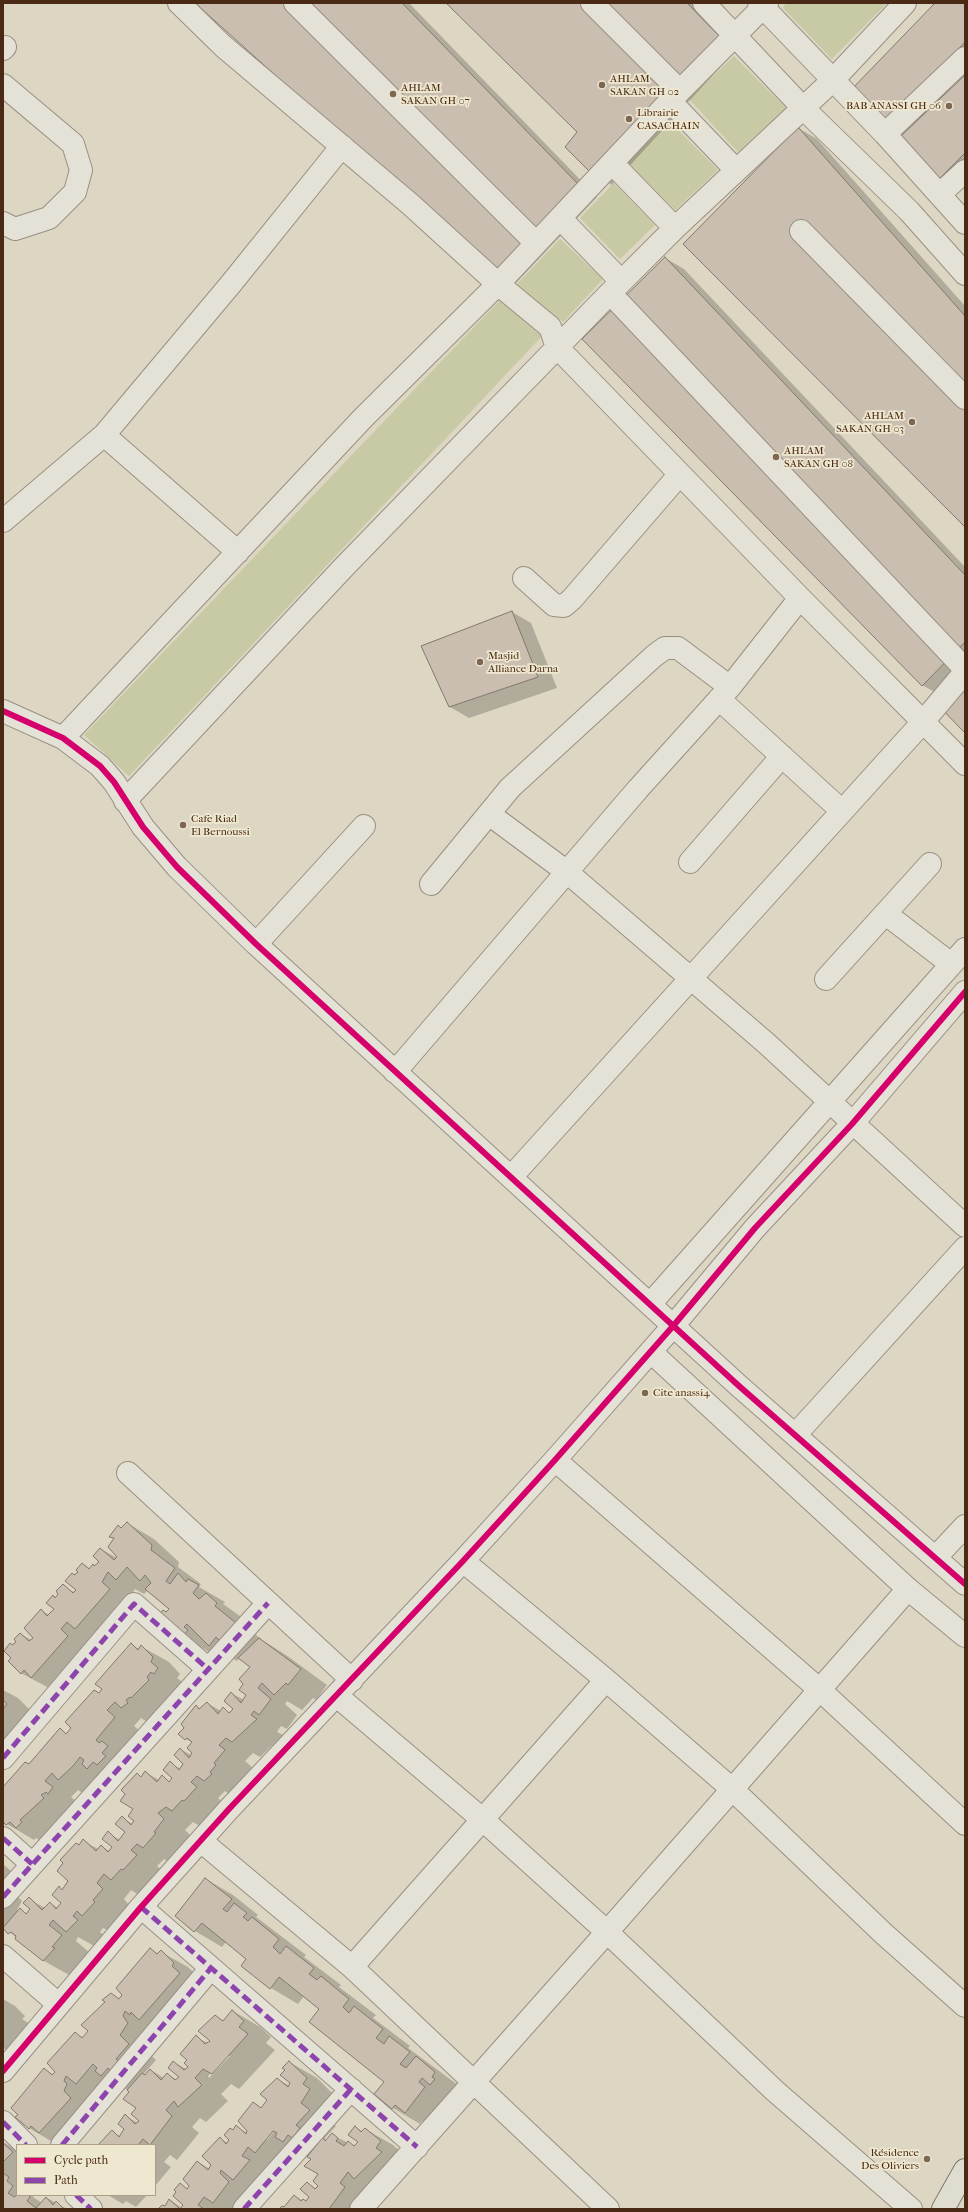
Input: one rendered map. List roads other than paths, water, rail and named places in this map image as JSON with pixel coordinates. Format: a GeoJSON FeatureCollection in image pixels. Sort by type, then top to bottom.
{"type":"FeatureCollection","features":[{"type":"Feature","properties":{"kind":"main road"},"geometry":{"type":"LineString","coordinates":[[943,2209],[965,2170]]}},
{"type":"Feature","properties":{"kind":"street"},"geometry":{"type":"LineString","coordinates":[[178,3],[223,46],[342,146],[498,284],[550,327],[557,347],[922,723],[965,764]]}},
{"type":"Feature","properties":{"kind":"street"},"geometry":{"type":"LineString","coordinates":[[295,3],[536,243]]}},
{"type":"Feature","properties":{"kind":"street"},"geometry":{"type":"LineString","coordinates":[[592,3],[675,96],[736,170]]}},
{"type":"Feature","properties":{"kind":"street"},"geometry":{"type":"LineString","coordinates":[[704,3],[803,108],[909,211],[965,274]]}},
{"type":"Feature","properties":{"kind":"street"},"geometry":{"type":"LineString","coordinates":[[125,801],[344,567],[615,287],[674,228],[833,80],[905,3]]}},
{"type":"Feature","properties":{"kind":"street"},"geometry":{"type":"LineString","coordinates":[[63,738],[363,418],[498,284],[675,96],[736,36],[763,4],[885,134],[940,194],[965,224]]}},
{"type":"Feature","properties":{"kind":"street"},"geometry":{"type":"LineString","coordinates":[[885,134],[965,58]]}},
{"type":"Feature","properties":{"kind":"street"},"geometry":{"type":"LineString","coordinates":[[3,85],[73,144],[81,170],[75,192],[49,218],[16,229],[3,223]]}},
{"type":"Feature","properties":{"kind":"street"},"geometry":{"type":"LineString","coordinates":[[4,519],[104,435],[230,285],[342,146]]}},
{"type":"Feature","properties":{"kind":"street"},"geometry":{"type":"LineString","coordinates":[[612,163],[674,228]]}},
{"type":"Feature","properties":{"kind":"street"},"geometry":{"type":"LineString","coordinates":[[940,194],[965,170]]}},
{"type":"Feature","properties":{"kind":"street"},"geometry":{"type":"LineString","coordinates":[[560,218],[615,287],[965,669]]}},
{"type":"Feature","properties":{"kind":"street"},"geometry":{"type":"LineString","coordinates":[[801,231],[965,398]]}},
{"type":"Feature","properties":{"kind":"street"},"geometry":{"type":"LineString","coordinates":[[104,435],[238,552]]}},
{"type":"Feature","properties":{"kind":"street"},"geometry":{"type":"LineString","coordinates":[[524,578],[554,605],[564,606],[572,599],[680,474]]}},
{"type":"Feature","properties":{"kind":"street"},"geometry":{"type":"LineString","coordinates":[[395,1072],[638,789],[725,693],[800,598]]}},
{"type":"Feature","properties":{"kind":"street"},"geometry":{"type":"LineString","coordinates":[[431,884],[510,788],[654,656],[665,648],[678,648],[725,693],[782,756],[842,811]]}},
{"type":"Feature","properties":{"kind":"street"},"geometry":{"type":"LineString","coordinates":[[512,1176],[922,723],[965,672]]}},
{"type":"Feature","properties":{"kind":"street"},"geometry":{"type":"LineString","coordinates":[[3,711],[63,738],[100,766],[114,782],[143,827],[177,867],[256,944],[674,1325],[965,1584]]}},
{"type":"Feature","properties":{"kind":"street"},"geometry":{"type":"LineString","coordinates":[[690,862],[782,756]]}},
{"type":"Feature","properties":{"kind":"street"},"geometry":{"type":"LineString","coordinates":[[489,814],[567,872],[766,1043],[830,1101],[852,1124],[965,1226]]}},
{"type":"Feature","properties":{"kind":"street"},"geometry":{"type":"LineString","coordinates":[[256,944],[364,826]]}},
{"type":"Feature","properties":{"kind":"street"},"geometry":{"type":"LineString","coordinates":[[826,979],[930,864]]}},
{"type":"Feature","properties":{"kind":"street"},"geometry":{"type":"LineString","coordinates":[[651,1303],[958,957],[886,914]]}},
{"type":"Feature","properties":{"kind":"street"},"geometry":{"type":"LineString","coordinates":[[3,2071],[141,1907],[555,1460],[651,1352],[755,1228],[852,1124],[965,992]]}},
{"type":"Feature","properties":{"kind":"street"},"geometry":{"type":"LineString","coordinates":[[796,1434],[965,1248]]}},
{"type":"Feature","properties":{"kind":"street"},"geometry":{"type":"LineString","coordinates":[[651,1352],[908,1589],[965,1636]]}},
{"type":"Feature","properties":{"kind":"street"},"geometry":{"type":"LineString","coordinates":[[555,1460],[820,1690],[965,1824]]}},
{"type":"Feature","properties":{"kind":"street"},"geometry":{"type":"LineString","coordinates":[[128,1473],[352,1680]]}},
{"type":"Feature","properties":{"kind":"street"},"geometry":{"type":"LineString","coordinates":[[935,1558],[965,1526]]}},
{"type":"Feature","properties":{"kind":"street"},"geometry":{"type":"LineString","coordinates":[[463,1561],[606,1680],[732,1789],[884,1934],[965,2006]]}},
{"type":"Feature","properties":{"kind":"street"},"geometry":{"type":"LineString","coordinates":[[361,2209],[607,1932],[908,1589]]}},
{"type":"Feature","properties":{"kind":"street"},"geometry":{"type":"LineString","coordinates":[[3,1897],[268,1603]]}},
{"type":"Feature","properties":{"kind":"street"},"geometry":{"type":"LineString","coordinates":[[3,1758],[134,1604],[208,1669]]}},
{"type":"Feature","properties":{"kind":"street"},"geometry":{"type":"LineString","coordinates":[[352,1967],[606,1680]]}},
{"type":"Feature","properties":{"kind":"street"},"geometry":{"type":"LineString","coordinates":[[337,1696],[482,1819],[607,1932],[775,2091],[911,2209]]}},
{"type":"Feature","properties":{"kind":"street"},"geometry":{"type":"LineString","coordinates":[[3,1838],[32,1864]]}},
{"type":"Feature","properties":{"kind":"street"},"geometry":{"type":"LineString","coordinates":[[201,1841],[352,1967],[608,2209]]}},
{"type":"Feature","properties":{"kind":"street"},"geometry":{"type":"LineString","coordinates":[[141,1907],[417,2147]]}},
{"type":"Feature","properties":{"kind":"street"},"geometry":{"type":"LineString","coordinates":[[3,1956],[58,2004]]}},
{"type":"Feature","properties":{"kind":"street"},"geometry":{"type":"LineString","coordinates":[[63,2144],[211,1968]]}},
{"type":"Feature","properties":{"kind":"street"},"geometry":{"type":"LineString","coordinates":[[244,2209],[351,2089]]}},
{"type":"Feature","properties":{"kind":"street"},"geometry":{"type":"LineString","coordinates":[[3,2122],[25,2144]]}},
{"type":"Feature","properties":{"kind":"street"},"geometry":{"type":"LineString","coordinates":[[77,2196],[90,2209]]}},
{"type":"Feature","properties":{"kind":"place","name":"AHLAM SAKAN GH 02"},"geometry":{"type":"Point","coordinates":[602,85]}},
{"type":"Feature","properties":{"kind":"place","name":"AHLAM SAKAN GH 07"},"geometry":{"type":"Point","coordinates":[393,94]}},
{"type":"Feature","properties":{"kind":"place","name":"BAB ANASSI GH 06"},"geometry":{"type":"Point","coordinates":[949,106]}},
{"type":"Feature","properties":{"kind":"place","name":"Librairie CASACHAIN"},"geometry":{"type":"Point","coordinates":[629,119]}},
{"type":"Feature","properties":{"kind":"place","name":"AHLAM SAKAN GH 03"},"geometry":{"type":"Point","coordinates":[912,422]}},
{"type":"Feature","properties":{"kind":"place","name":"AHLAM SAKAN GH 08"},"geometry":{"type":"Point","coordinates":[776,457]}},
{"type":"Feature","properties":{"kind":"place","name":"Masjid Alliance Darna"},"geometry":{"type":"Point","coordinates":[480,662]}},
{"type":"Feature","properties":{"kind":"place","name":"Cafe Riad El Bernoussi"},"geometry":{"type":"Point","coordinates":[183,825]}},
{"type":"Feature","properties":{"kind":"place","name":"Cite anassi4"},"geometry":{"type":"Point","coordinates":[645,1393]}},
{"type":"Feature","properties":{"kind":"place","name":"Résidence Des Oliviers"},"geometry":{"type":"Point","coordinates":[927,2159]}}]}
